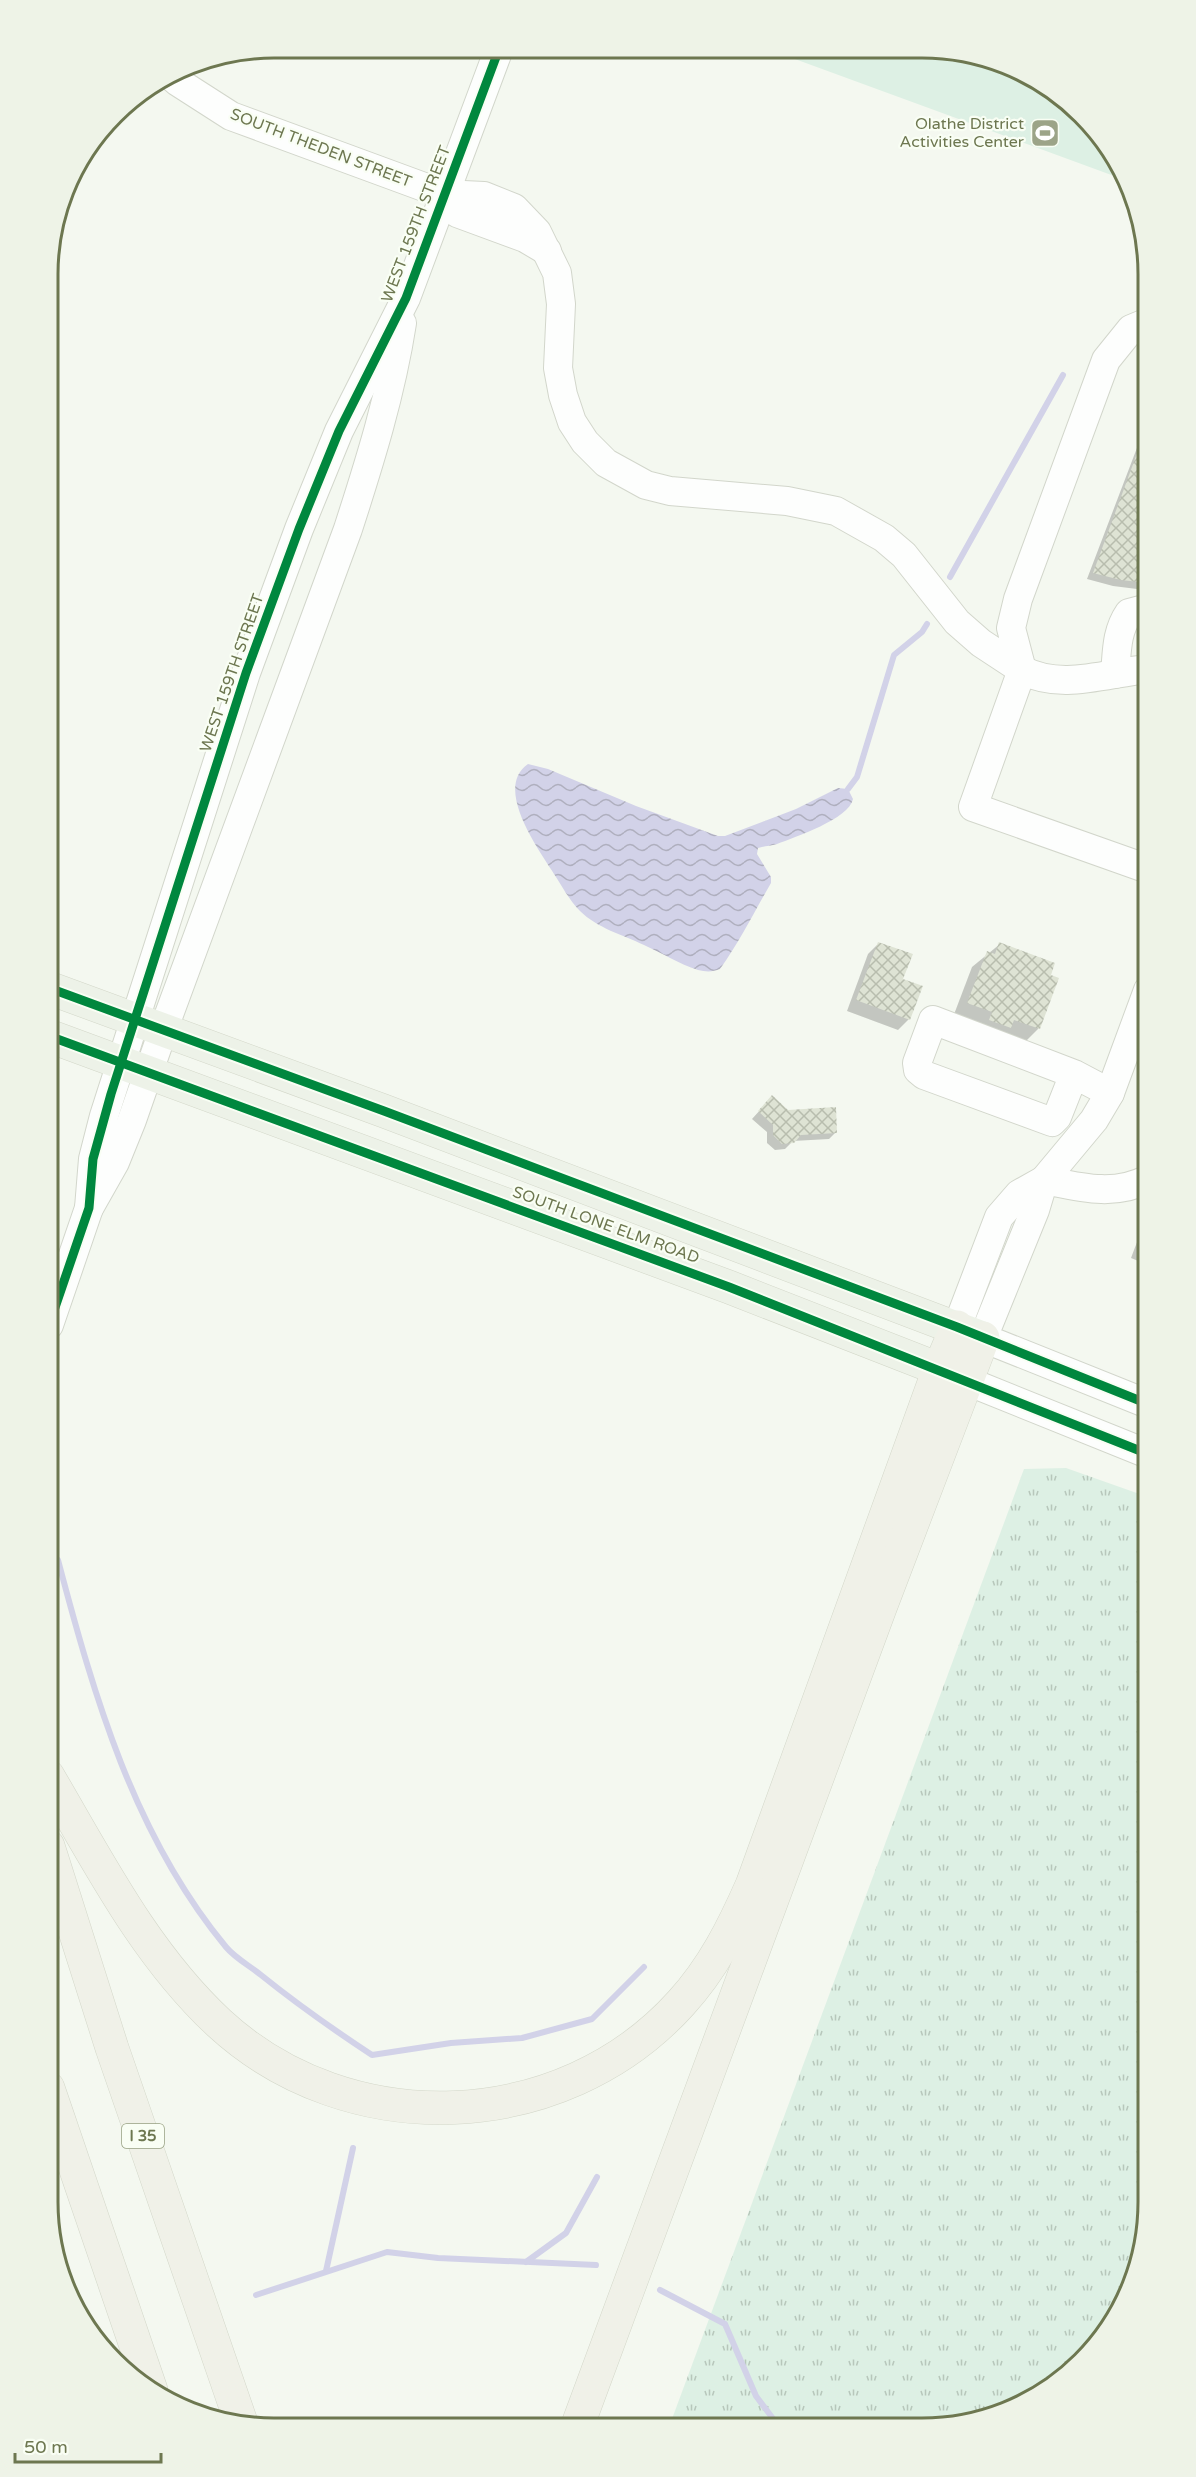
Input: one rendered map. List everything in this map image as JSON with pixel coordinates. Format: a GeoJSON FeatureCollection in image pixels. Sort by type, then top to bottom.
{"type":"FeatureCollection","features":[{"type":"Feature","properties":{"kind":"highway"},"geometry":{"type":"LineString","coordinates":[[58,1793],[140,1932],[193,1996],[243,2043],[300,2077],[333,2090],[395,2105],[465,2108],[532,2095],[603,2066],[654,2029],[680,2004],[723,1948],[752,1885],[970,1333]]}},
{"type":"Feature","properties":{"kind":"highway"},"geometry":{"type":"LineString","coordinates":[[580,2418],[952,1375]]}},
{"type":"Feature","properties":{"kind":"highway","name":"I 35"},"geometry":{"type":"LineString","coordinates":[[58,1878],[112,2048],[239,2415]]}},
{"type":"Feature","properties":{"kind":"highway"},"geometry":{"type":"LineString","coordinates":[[58,2117],[146,2376]]}},
{"type":"Feature","properties":{"kind":"main road","name":"SOUTH LONE ELM ROAD"},"geometry":{"type":"LineString","coordinates":[[58,991],[149,1023],[970,1333]]}},
{"type":"Feature","properties":{"kind":"main road","name":"SOUTH LONE ELM ROAD"},"geometry":{"type":"LineString","coordinates":[[58,1039],[729,1287],[952,1375]]}},
{"type":"Feature","properties":{"kind":"street","name":"WEST 159TH STREET"},"geometry":{"type":"LineString","coordinates":[[58,1298],[88,1208],[115,1162],[135,1066],[246,673],[299,529],[339,431],[406,298],[496,58]]}},
{"type":"Feature","properties":{"kind":"street","name":"SOUTH THEDEN STREET"},"geometry":{"type":"LineString","coordinates":[[178,82],[231,116],[443,194]]}},
{"type":"Feature","properties":{"kind":"street"},"geometry":{"type":"LineString","coordinates":[[443,194],[457,213],[525,238],[548,252],[557,273],[561,304],[558,368],[563,395],[572,422],[585,442],[606,463],[646,485],[669,491],[788,501],[836,511],[884,538],[904,555],[957,622],[981,643],[1022,670],[1053,680],[1086,680],[1138,671]]}},
{"type":"Feature","properties":{"kind":"street","name":"WEST 159TH STREET"},"geometry":{"type":"LineString","coordinates":[[149,1023],[348,529],[375,446],[395,368],[406,298]]}},
{"type":"Feature","properties":{"kind":"street"},"geometry":{"type":"LineString","coordinates":[[1138,326],[1131,329],[1106,360],[1022,588],[1011,628],[1022,670],[973,807],[1138,865]]}},
{"type":"Feature","properties":{"kind":"street"},"geometry":{"type":"LineString","coordinates":[[1115,674],[1117,640],[1124,621],[1130,613],[1138,610]]}},
{"type":"Feature","properties":{"kind":"street"},"geometry":{"type":"LineString","coordinates":[[1074,1074],[1057,1117],[1052,1122],[924,1075],[918,1070],[917,1063],[933,1020],[1074,1074],[1110,1093]]}},
{"type":"Feature","properties":{"kind":"street"},"geometry":{"type":"LineString","coordinates":[[970,1333],[999,1217],[1019,1194],[1044,1180],[1094,1120],[1138,1046]]}},
{"type":"Feature","properties":{"kind":"street"},"geometry":{"type":"LineString","coordinates":[[1044,1180],[1112,1191],[1138,1184]]}},
{"type":"Feature","properties":{"kind":"street","name":"SOUTH LONE ELM ROAD"},"geometry":{"type":"LineString","coordinates":[[970,1333],[1138,1400]]}},
{"type":"Feature","properties":{"kind":"street","name":"SOUTH LONE ELM ROAD"},"geometry":{"type":"LineString","coordinates":[[952,1375],[1138,1450]]}},
{"type":"Feature","properties":{"kind":"green space","name":"Olathe District Activities Center"},"geometry":{"type":"Polygon","coordinates":[[[792,58],[922,58],[950,60],[991,70],[1030,87],[1064,112],[1093,143],[1114,176],[792,58]]]}},
{"type":"Feature","properties":{"kind":"green space"},"geometry":{"type":"Polygon","coordinates":[[[1066,1468],[1138,1493],[1138,2203],[1136,2231],[1126,2272],[1109,2311],[1101,2323],[1064,2365],[1030,2390],[991,2407],[936,2418],[672,2418],[1024,1469],[1066,1468]]]}},
{"type":"Feature","properties":{"kind":"water"},"geometry":{"type":"Polygon","coordinates":[[[528,764],[548,769],[636,806],[718,836],[725,836],[796,809],[838,788],[848,789],[853,799],[842,813],[832,820],[777,844],[758,848],[757,854],[771,877],[771,883],[720,969],[704,971],[684,965],[602,927],[576,907],[522,819],[515,788],[518,775],[528,764]]]}},
{"type":"Feature","properties":{"kind":"building"},"geometry":{"type":"Polygon","coordinates":[[[1138,451],[1138,582],[1093,573],[1138,451]]]}},
{"type":"Feature","properties":{"kind":"building"},"geometry":{"type":"Polygon","coordinates":[[[878,942],[913,954],[903,979],[923,986],[910,1020],[856,1000],[878,942]]]}},
{"type":"Feature","properties":{"kind":"building"},"geometry":{"type":"Polygon","coordinates":[[[999,942],[1055,963],[1051,975],[1059,978],[1040,1029],[1014,1020],[1011,1028],[989,1020],[992,1012],[967,1003],[987,951],[995,954],[999,942]]]}},
{"type":"Feature","properties":{"kind":"building"},"geometry":{"type":"Polygon","coordinates":[[[772,1095],[788,1110],[836,1107],[837,1133],[801,1135],[794,1143],[782,1144],[773,1135],[773,1125],[758,1111],[772,1095]]]}},
{"type":"Feature","properties":{"kind":"waterway"},"geometry":{"type":"LineString","coordinates":[[950,577],[1063,375]]}},
{"type":"Feature","properties":{"kind":"waterway"},"geometry":{"type":"LineString","coordinates":[[848,789],[857,777],[894,655],[922,632],[927,624]]}},
{"type":"Feature","properties":{"kind":"waterway"},"geometry":{"type":"LineString","coordinates":[[58,1560],[86,1662],[121,1763],[166,1859],[194,1904],[226,1947],[330,2026],[372,2055],[451,2043],[522,2038],[592,2019],[644,1967]]}},
{"type":"Feature","properties":{"kind":"waterway"},"geometry":{"type":"LineString","coordinates":[[326,2271],[353,2148]]}},
{"type":"Feature","properties":{"kind":"waterway"},"geometry":{"type":"LineString","coordinates":[[526,2262],[566,2233],[597,2177]]}},
{"type":"Feature","properties":{"kind":"waterway"},"geometry":{"type":"LineString","coordinates":[[256,2295],[387,2252],[438,2258],[596,2265]]}},
{"type":"Feature","properties":{"kind":"waterway"},"geometry":{"type":"LineString","coordinates":[[660,2290],[725,2324],[756,2396],[772,2418]]}},
{"type":"Feature","properties":{"kind":"cycle path"},"geometry":{"type":"LineString","coordinates":[[58,1299],[89,1208],[93,1159],[111,1094],[246,673],[299,529],[339,431],[406,298],[496,58]]}},
{"type":"Feature","properties":{"kind":"cycle path"},"geometry":{"type":"LineString","coordinates":[[58,991],[384,1111],[957,1327],[1138,1400]]}},
{"type":"Feature","properties":{"kind":"cycle path"},"geometry":{"type":"LineString","coordinates":[[58,1039],[729,1287],[1138,1450]]}},
{"type":"Feature","properties":{"kind":"place","name":"Olathe District Activities Center"},"geometry":{"type":"Point","coordinates":[1045,133]}}]}
